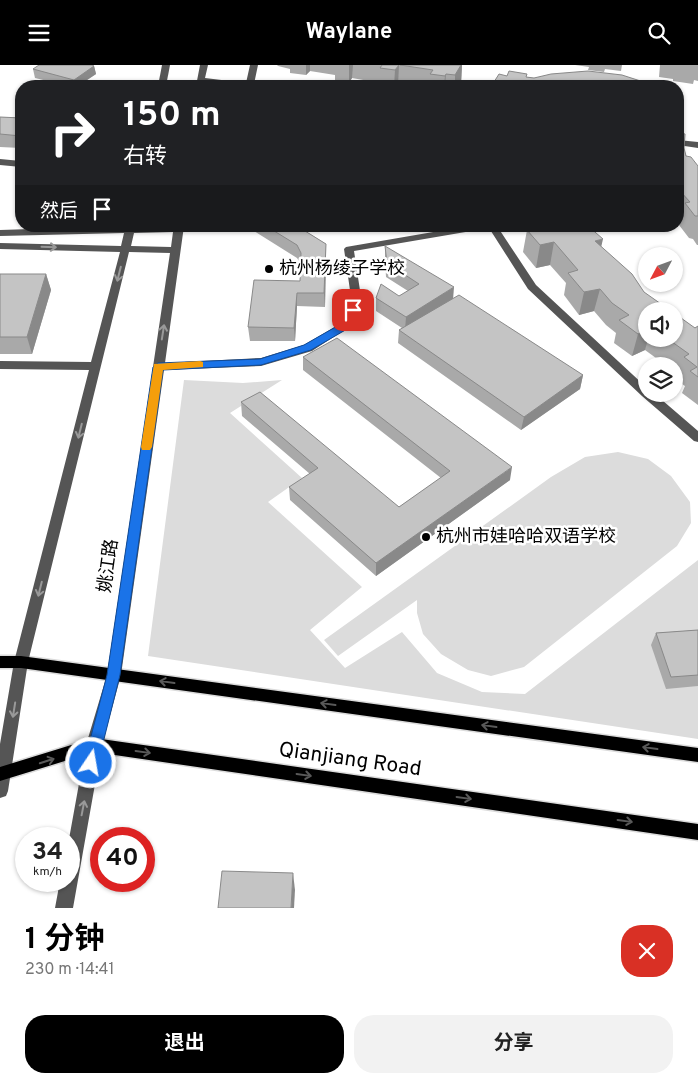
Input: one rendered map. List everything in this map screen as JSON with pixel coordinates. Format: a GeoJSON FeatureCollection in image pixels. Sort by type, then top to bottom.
{"type":"FeatureCollection","features":[{"type":"Feature","properties":{"kind":"main road"},"geometry":{"type":"LineString","coordinates":[[0,662],[21,662],[698,755]]}},
{"type":"Feature","properties":{"kind":"main road","name":"Qianjiang Road"},"geometry":{"type":"LineString","coordinates":[[2,774],[94,745],[698,831]]}},
{"type":"Feature","properties":{"kind":"street"},"geometry":{"type":"LineString","coordinates":[[163,80],[166,65]]}},
{"type":"Feature","properties":{"kind":"street"},"geometry":{"type":"LineString","coordinates":[[202,80],[204,65]]}},
{"type":"Feature","properties":{"kind":"street"},"geometry":{"type":"LineString","coordinates":[[252,80],[254,65]]}},
{"type":"Feature","properties":{"kind":"street"},"geometry":{"type":"LineString","coordinates":[[684,144],[698,145]]}},
{"type":"Feature","properties":{"kind":"street"},"geometry":{"type":"LineString","coordinates":[[0,162],[15,163]]}},
{"type":"Feature","properties":{"kind":"street"},"geometry":{"type":"LineString","coordinates":[[0,233],[26,232]]}},
{"type":"Feature","properties":{"kind":"street"},"geometry":{"type":"LineString","coordinates":[[0,791],[21,662],[130,232]]}},
{"type":"Feature","properties":{"kind":"street","name":"姚江路"},"geometry":{"type":"LineString","coordinates":[[64,908],[94,745],[114,675],[178,232]]}},
{"type":"Feature","properties":{"kind":"street"},"geometry":{"type":"LineString","coordinates":[[158,367],[261,362],[308,347],[350,323],[356,297],[349,249],[451,232]]}},
{"type":"Feature","properties":{"kind":"street"},"geometry":{"type":"LineString","coordinates":[[496,232],[532,287],[638,385]]}},
{"type":"Feature","properties":{"kind":"street"},"geometry":{"type":"LineString","coordinates":[[0,246],[176,250]]}},
{"type":"Feature","properties":{"kind":"street"},"geometry":{"type":"LineString","coordinates":[[0,365],[96,366]]}},
{"type":"Feature","properties":{"kind":"street"},"geometry":{"type":"LineString","coordinates":[[657,402],[698,439]]}},
{"type":"Feature","properties":{"kind":"shaded area"},"geometry":{"type":"Polygon","coordinates":[[[184,380],[243,383],[282,380],[230,413],[302,478],[268,502],[362,587],[310,630],[345,668],[402,632],[437,673],[482,692],[525,694],[698,560],[698,739],[148,656],[184,380]]]}},
{"type":"Feature","properties":{"kind":"shaded area"},"geometry":{"type":"Polygon","coordinates":[[[618,452],[648,459],[671,476],[690,502],[691,523],[677,546],[524,667],[491,676],[468,670],[441,654],[423,634],[417,613],[417,600],[338,656],[324,640],[551,477],[585,457],[618,452]]]}},
{"type":"Feature","properties":{"kind":"building"},"geometry":{"type":"Polygon","coordinates":[[[39,65],[94,66],[74,80],[33,69],[39,65]]]}},
{"type":"Feature","properties":{"kind":"building"},"geometry":{"type":"Polygon","coordinates":[[[382,65],[399,65],[395,70],[380,68],[382,65]]]}},
{"type":"Feature","properties":{"kind":"building"},"geometry":{"type":"Polygon","coordinates":[[[400,65],[461,65],[455,75],[446,74],[445,76],[430,74],[433,70],[400,65]]]}},
{"type":"Feature","properties":{"kind":"building"},"geometry":{"type":"Polygon","coordinates":[[[509,71],[527,74],[526,77],[534,78],[551,74],[588,71],[622,75],[637,80],[495,80],[499,74],[507,76],[509,71]]]}},
{"type":"Feature","properties":{"kind":"building"},"geometry":{"type":"Polygon","coordinates":[[[0,117],[15,118],[15,135],[0,134],[0,117]]]}},
{"type":"Feature","properties":{"kind":"building"},"geometry":{"type":"Polygon","coordinates":[[[684,148],[686,156],[691,157],[698,166],[698,216],[695,216],[685,203],[690,202],[684,195],[684,148]]]}},
{"type":"Feature","properties":{"kind":"building"},"geometry":{"type":"Polygon","coordinates":[[[276,232],[307,232],[326,244],[324,293],[297,293],[294,328],[248,327],[254,280],[300,281],[301,253],[297,245],[276,232]]]}},
{"type":"Feature","properties":{"kind":"building"},"geometry":{"type":"Polygon","coordinates":[[[529,232],[595,232],[603,239],[595,241],[632,274],[638,283],[638,293],[645,293],[658,302],[638,302],[638,334],[619,320],[629,315],[612,303],[600,289],[584,292],[568,273],[578,270],[554,242],[540,245],[529,232]]]}},
{"type":"Feature","properties":{"kind":"building"},"geometry":{"type":"Polygon","coordinates":[[[385,246],[454,287],[406,317],[376,298],[381,284],[399,296],[419,284],[387,263],[385,246]]]}},
{"type":"Feature","properties":{"kind":"building"},"geometry":{"type":"Polygon","coordinates":[[[0,274],[46,274],[27,337],[0,337],[0,274]]]}},
{"type":"Feature","properties":{"kind":"building"},"geometry":{"type":"Polygon","coordinates":[[[459,295],[583,375],[524,417],[399,330],[459,295]]]}},
{"type":"Feature","properties":{"kind":"building"},"geometry":{"type":"Polygon","coordinates":[[[683,319],[695,328],[698,326],[698,377],[690,371],[697,367],[684,357],[689,354],[679,347],[683,347],[683,319]]]}},
{"type":"Feature","properties":{"kind":"building"},"geometry":{"type":"Polygon","coordinates":[[[337,338],[512,467],[376,563],[289,487],[318,468],[241,402],[260,392],[399,507],[450,471],[303,357],[337,338]]]}},
{"type":"Feature","properties":{"kind":"building"},"geometry":{"type":"Polygon","coordinates":[[[698,630],[698,675],[671,677],[656,633],[698,630]]]}},
{"type":"Feature","properties":{"kind":"building"},"geometry":{"type":"Polygon","coordinates":[[[222,871],[293,873],[291,908],[218,908],[222,871]]]}},
{"type":"Feature","properties":{"kind":"slow traffic"},"geometry":{"type":"LineString","coordinates":[[146,447],[158,367],[200,365]]}},
{"type":"Feature","properties":{"kind":"place","name":"杭州杨绫子学校"},"geometry":{"type":"Point","coordinates":[269,269]}},
{"type":"Feature","properties":{"kind":"place","name":"杭州市娃哈哈双语学校"},"geometry":{"type":"Point","coordinates":[426,537]}},
{"type":"Feature","properties":{"kind":"route"},"geometry":{"type":"LineString","coordinates":[[91,763],[94,745],[114,675],[158,367],[261,362],[308,347],[350,323],[353,310]]}}]}
